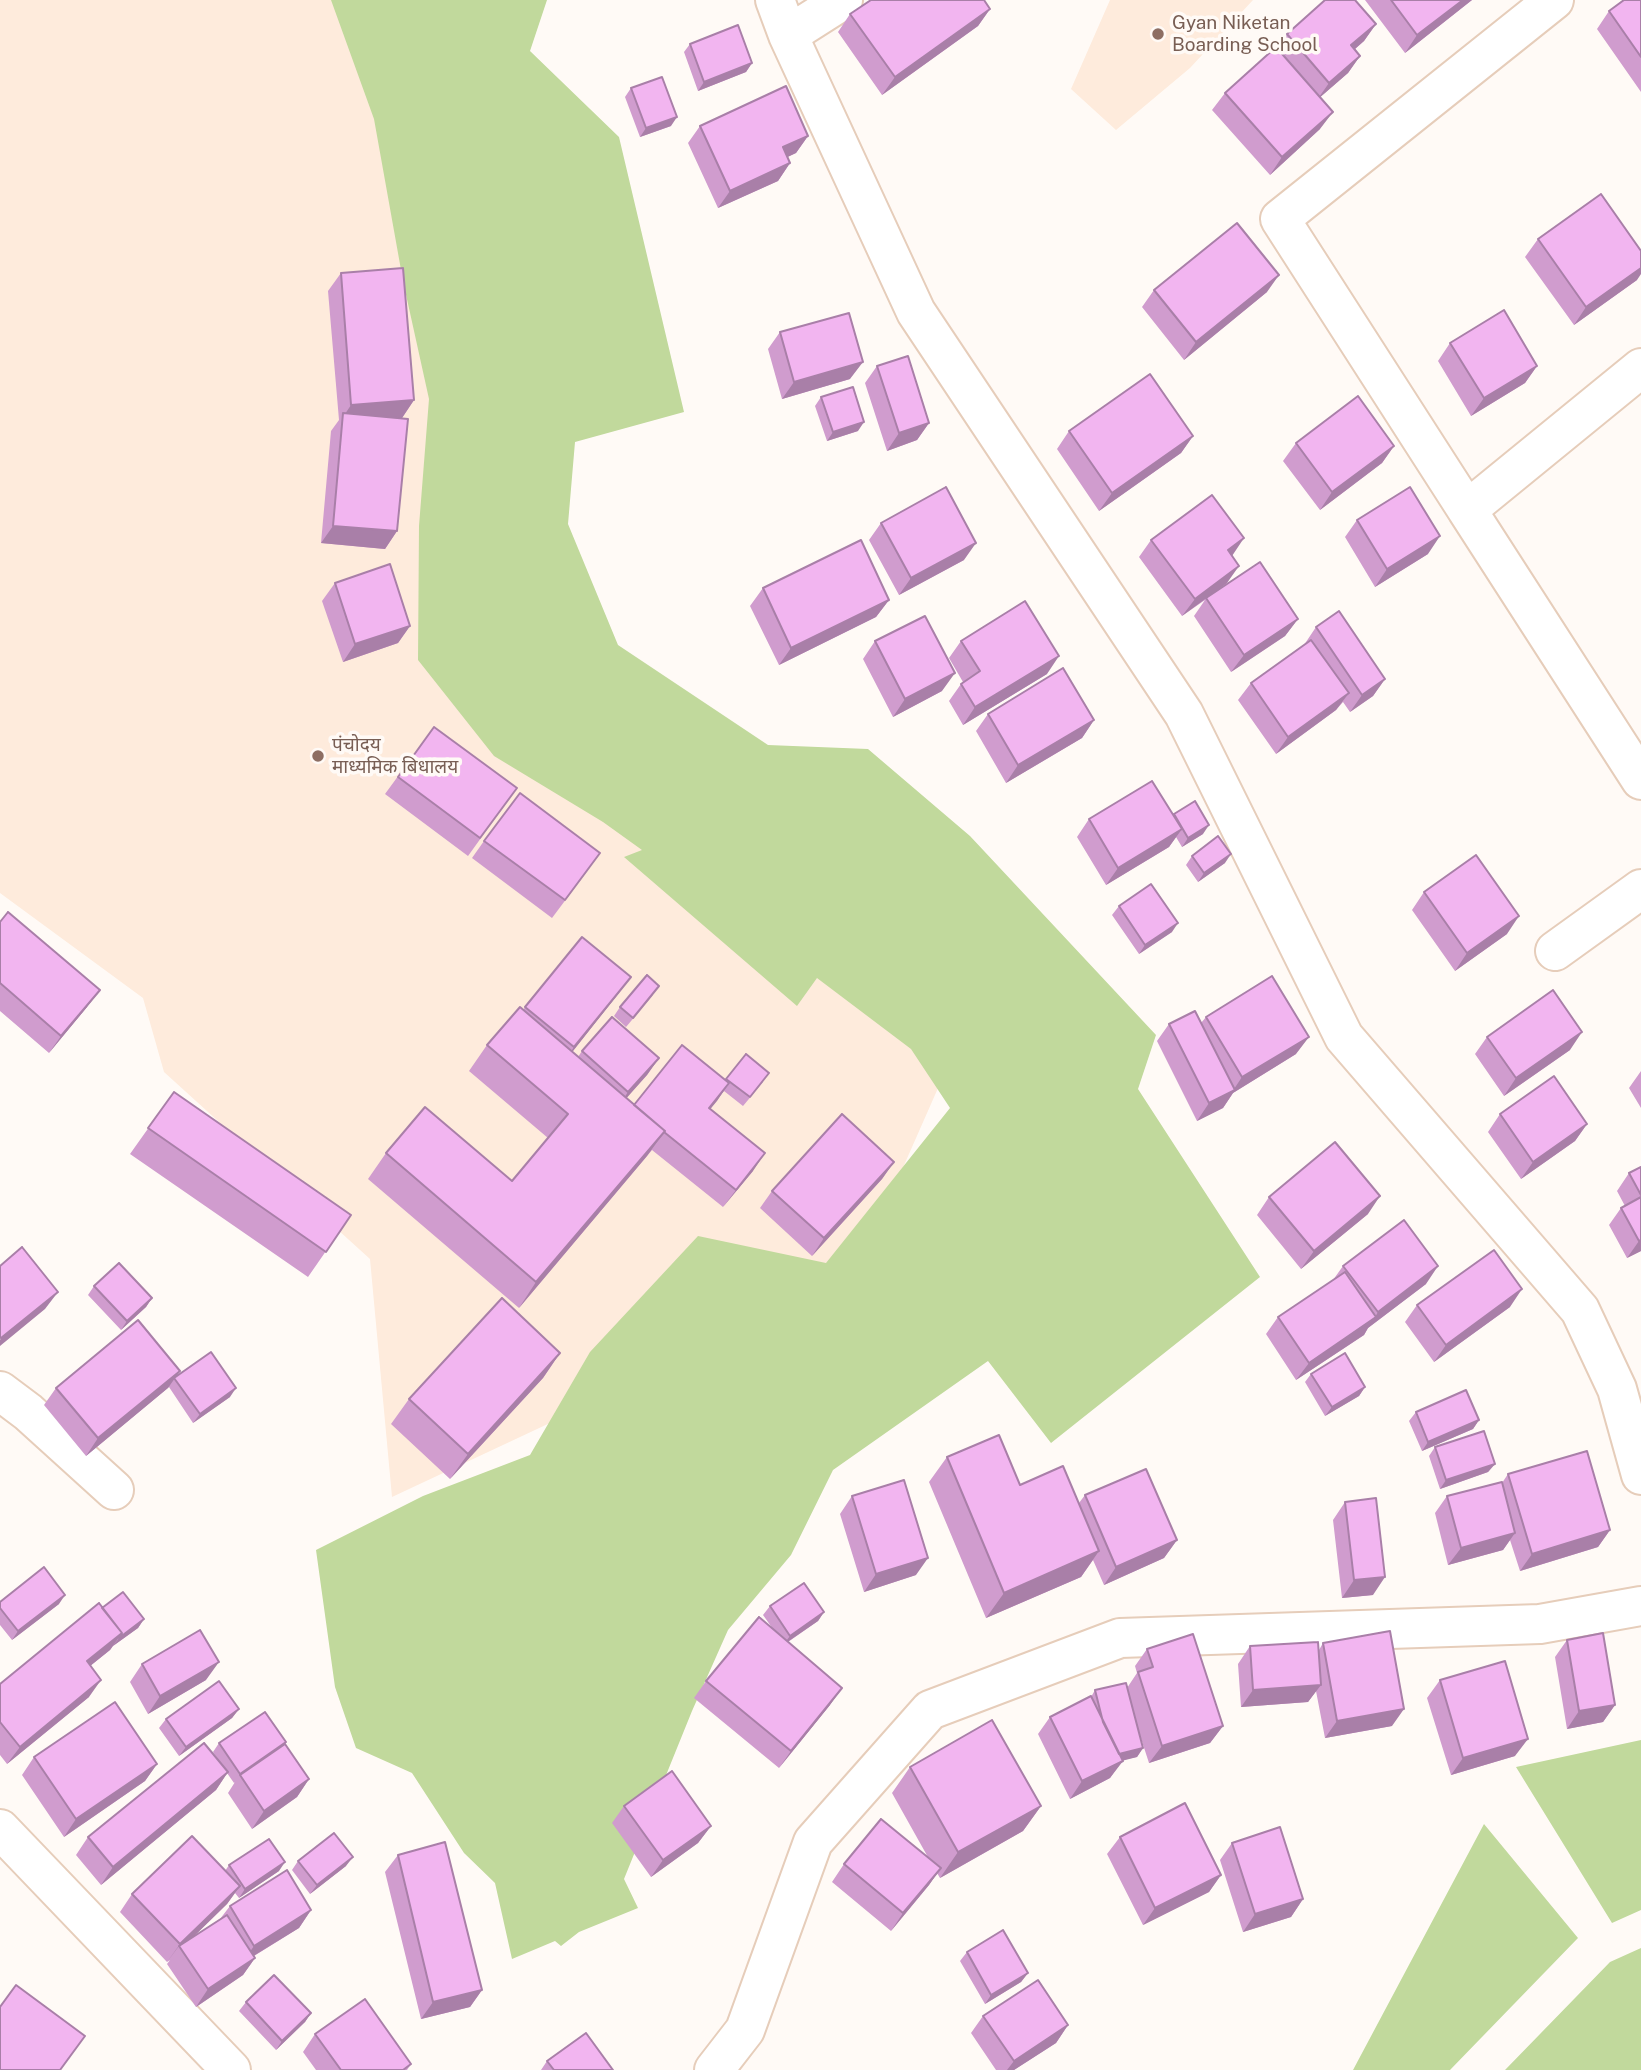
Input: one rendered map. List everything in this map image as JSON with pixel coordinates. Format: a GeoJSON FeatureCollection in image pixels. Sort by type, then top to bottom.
{"type":"FeatureCollection","features":[{"type":"Feature","properties":{"kind":"street"},"geometry":{"type":"LineString","coordinates":[[775,0],[788,36],[916,312],[1184,714],[1344,1037],[1580,1310],[1617,1389],[1641,1475]]}},
{"type":"Feature","properties":{"kind":"street"},"geometry":{"type":"LineString","coordinates":[[788,36],[844,0]]}},
{"type":"Feature","properties":{"kind":"street"},"geometry":{"type":"LineString","coordinates":[[1554,0],[1279,219],[1641,780]]}},
{"type":"Feature","properties":{"kind":"street"},"geometry":{"type":"LineString","coordinates":[[1467,510],[1641,368]]}},
{"type":"Feature","properties":{"kind":"street"},"geometry":{"type":"LineString","coordinates":[[1555,951],[1641,889]]}},
{"type":"Feature","properties":{"kind":"street"},"geometry":{"type":"LineString","coordinates":[[0,1391],[28,1412],[114,1490]]}},
{"type":"Feature","properties":{"kind":"street"},"geometry":{"type":"LineString","coordinates":[[714,2070],[745,2030],[813,1842],[930,1710],[1120,1637],[1540,1624],[1641,1606]]}},
{"type":"Feature","properties":{"kind":"street"},"geometry":{"type":"LineString","coordinates":[[0,1829],[231,2070]]}},
{"type":"Feature","properties":{"kind":"shaded area","name":"पंचोदय माध्यमिक बिधालय"},"geometry":{"type":"Polygon","coordinates":[[[0,0],[370,0],[480,508],[957,1045],[853,1281],[392,1497],[370,1259],[164,1072],[143,998],[0,893],[0,0]]]}},
{"type":"Feature","properties":{"kind":"shaded area","name":"Gyan Niketan Boarding School"},"geometry":{"type":"Polygon","coordinates":[[[1110,0],[1253,0],[1190,68],[1116,130],[1071,89],[1110,0]]]}},
{"type":"Feature","properties":{"kind":"green space"},"geometry":{"type":"Polygon","coordinates":[[[331,0],[547,0],[530,51],[619,137],[684,412],[575,442],[568,524],[618,645],[768,745],[868,749],[970,836],[1156,1035],[1138,1089],[1260,1277],[1051,1443],[988,1361],[833,1470],[791,1555],[728,1630],[624,1879],[638,1908],[579,1932],[561,1946],[555,1941],[512,1959],[495,1883],[464,1853],[412,1773],[356,1748],[335,1687],[316,1550],[423,1496],[530,1455],[590,1352],[698,1236],[826,1263],[950,1108],[911,1049],[817,978],[797,1006],[624,857],[642,850],[603,822],[494,756],[418,660],[419,526],[429,399],[403,281],[374,119],[331,0]]]}},
{"type":"Feature","properties":{"kind":"green space"},"geometry":{"type":"Polygon","coordinates":[[[1641,1740],[1641,1910],[1612,1923],[1516,1767],[1641,1740]]]}},
{"type":"Feature","properties":{"kind":"green space"},"geometry":{"type":"Polygon","coordinates":[[[1484,1824],[1578,1938],[1450,2070],[1353,2070],[1484,1824]]]}},
{"type":"Feature","properties":{"kind":"green space"},"geometry":{"type":"Polygon","coordinates":[[[1641,1948],[1641,2070],[1505,2070],[1610,1962],[1641,1948]]]}},
{"type":"Feature","properties":{"kind":"building"},"geometry":{"type":"Polygon","coordinates":[[[871,0],[984,0],[990,9],[895,77],[850,14],[871,0]]]}},
{"type":"Feature","properties":{"kind":"building"},"geometry":{"type":"Polygon","coordinates":[[[1325,0],[1355,0],[1376,24],[1351,45],[1360,56],[1329,83],[1287,34],[1325,0]]]}},
{"type":"Feature","properties":{"kind":"building"},"geometry":{"type":"Polygon","coordinates":[[[1391,0],[1463,0],[1417,35],[1391,0]]]}},
{"type":"Feature","properties":{"kind":"building"},"geometry":{"type":"Polygon","coordinates":[[[1624,0],[1641,0],[1641,57],[1609,11],[1624,0]]]}},
{"type":"Feature","properties":{"kind":"building"},"geometry":{"type":"Polygon","coordinates":[[[738,25],[752,63],[704,82],[690,44],[738,25]]]}},
{"type":"Feature","properties":{"kind":"building"},"geometry":{"type":"Polygon","coordinates":[[[1276,47],[1333,112],[1282,157],[1225,93],[1276,47]]]}},
{"type":"Feature","properties":{"kind":"building"},"geometry":{"type":"Polygon","coordinates":[[[662,77],[677,117],[646,128],[631,88],[662,77]]]}},
{"type":"Feature","properties":{"kind":"building"},"geometry":{"type":"Polygon","coordinates":[[[786,86],[808,136],[783,147],[790,163],[730,191],[700,126],[786,86]]]}},
{"type":"Feature","properties":{"kind":"building"},"geometry":{"type":"Polygon","coordinates":[[[1601,194],[1641,251],[1641,268],[1586,307],[1538,239],[1601,194]]]}},
{"type":"Feature","properties":{"kind":"building"},"geometry":{"type":"Polygon","coordinates":[[[1237,223],[1279,275],[1196,342],[1154,290],[1237,223]]]}},
{"type":"Feature","properties":{"kind":"building"},"geometry":{"type":"Polygon","coordinates":[[[403,268],[414,400],[351,405],[341,273],[403,268]]]}},
{"type":"Feature","properties":{"kind":"building"},"geometry":{"type":"Polygon","coordinates":[[[1504,310],[1537,366],[1484,398],[1450,343],[1504,310]]]}},
{"type":"Feature","properties":{"kind":"building"},"geometry":{"type":"Polygon","coordinates":[[[849,313],[863,362],[794,382],[780,332],[849,313]]]}},
{"type":"Feature","properties":{"kind":"building"},"geometry":{"type":"Polygon","coordinates":[[[908,356],[929,423],[899,433],[877,366],[908,356]]]}},
{"type":"Feature","properties":{"kind":"building"},"geometry":{"type":"Polygon","coordinates":[[[1150,374],[1193,436],[1112,493],[1069,431],[1150,374]]]}},
{"type":"Feature","properties":{"kind":"building"},"geometry":{"type":"Polygon","coordinates":[[[853,387],[864,422],[833,432],[821,397],[853,387]]]}},
{"type":"Feature","properties":{"kind":"building"},"geometry":{"type":"Polygon","coordinates":[[[1358,396],[1394,446],[1332,492],[1296,443],[1358,396]]]}},
{"type":"Feature","properties":{"kind":"building"},"geometry":{"type":"Polygon","coordinates":[[[343,413],[408,419],[397,531],[333,526],[343,413]]]}},
{"type":"Feature","properties":{"kind":"building"},"geometry":{"type":"Polygon","coordinates":[[[946,487],[976,543],[911,578],[881,523],[946,487]]]}},
{"type":"Feature","properties":{"kind":"building"},"geometry":{"type":"Polygon","coordinates":[[[1410,487],[1440,536],[1387,569],[1357,520],[1410,487]]]}},
{"type":"Feature","properties":{"kind":"building"},"geometry":{"type":"Polygon","coordinates":[[[1212,495],[1244,538],[1228,550],[1239,566],[1195,599],[1151,540],[1212,495]]]}},
{"type":"Feature","properties":{"kind":"building"},"geometry":{"type":"Polygon","coordinates":[[[861,540],[889,600],[791,648],[763,588],[861,540]]]}},
{"type":"Feature","properties":{"kind":"building"},"geometry":{"type":"Polygon","coordinates":[[[1260,562],[1298,619],[1244,655],[1206,598],[1260,562]]]}},
{"type":"Feature","properties":{"kind":"building"},"geometry":{"type":"Polygon","coordinates":[[[390,564],[410,626],[355,644],[335,583],[390,564]]]}},
{"type":"Feature","properties":{"kind":"building"},"geometry":{"type":"Polygon","coordinates":[[[1025,601],[1059,656],[975,707],[961,684],[980,671],[961,641],[1025,601]]]}},
{"type":"Feature","properties":{"kind":"building"},"geometry":{"type":"Polygon","coordinates":[[[1339,611],[1385,679],[1362,695],[1316,627],[1339,611]]]}},
{"type":"Feature","properties":{"kind":"building"},"geometry":{"type":"Polygon","coordinates":[[[925,616],[955,673],[905,699],[875,641],[925,616]]]}},
{"type":"Feature","properties":{"kind":"building"},"geometry":{"type":"Polygon","coordinates":[[[1311,640],[1349,693],[1288,737],[1251,683],[1311,640]]]}},
{"type":"Feature","properties":{"kind":"building"},"geometry":{"type":"Polygon","coordinates":[[[1063,668],[1094,720],[1018,765],[988,714],[1063,668]]]}},
{"type":"Feature","properties":{"kind":"building"},"geometry":{"type":"Polygon","coordinates":[[[434,727],[517,788],[480,838],[398,777],[434,727]]]}},
{"type":"Feature","properties":{"kind":"building"},"geometry":{"type":"Polygon","coordinates":[[[1152,781],[1182,829],[1118,868],[1089,819],[1152,781]]]}},
{"type":"Feature","properties":{"kind":"building"},"geometry":{"type":"Polygon","coordinates":[[[520,793],[600,853],[565,900],[484,841],[520,793]]]}},
{"type":"Feature","properties":{"kind":"building"},"geometry":{"type":"Polygon","coordinates":[[[1195,801],[1209,825],[1188,838],[1174,814],[1195,801]]]}},
{"type":"Feature","properties":{"kind":"building"},"geometry":{"type":"Polygon","coordinates":[[[1218,836],[1231,854],[1204,873],[1192,856],[1218,836]]]}},
{"type":"Feature","properties":{"kind":"building"},"geometry":{"type":"Polygon","coordinates":[[[1476,855],[1519,916],[1467,953],[1424,892],[1476,855]]]}},
{"type":"Feature","properties":{"kind":"building"},"geometry":{"type":"Polygon","coordinates":[[[1151,884],[1178,923],[1145,945],[1119,906],[1151,884]]]}},
{"type":"Feature","properties":{"kind":"building"},"geometry":{"type":"Polygon","coordinates":[[[8,912],[100,990],[61,1036],[0,983],[0,922],[8,912]]]}},
{"type":"Feature","properties":{"kind":"building"},"geometry":{"type":"Polygon","coordinates":[[[582,937],[631,977],[574,1047],[525,1007],[582,937]]]}},
{"type":"Feature","properties":{"kind":"building"},"geometry":{"type":"Polygon","coordinates":[[[647,975],[659,986],[633,1018],[620,1007],[647,975]]]}},
{"type":"Feature","properties":{"kind":"building"},"geometry":{"type":"Polygon","coordinates":[[[1272,976],[1309,1037],[1242,1077],[1206,1017],[1272,976]]]}},
{"type":"Feature","properties":{"kind":"building"},"geometry":{"type":"Polygon","coordinates":[[[1553,990],[1582,1032],[1516,1078],[1487,1037],[1553,990]]]}},
{"type":"Feature","properties":{"kind":"building"},"geometry":{"type":"Polygon","coordinates":[[[520,1007],[665,1131],[536,1282],[386,1153],[425,1107],[512,1181],[568,1114],[487,1045],[520,1007]]]}},
{"type":"Feature","properties":{"kind":"building"},"geometry":{"type":"Polygon","coordinates":[[[1195,1011],[1235,1090],[1209,1103],[1169,1024],[1195,1011]]]}},
{"type":"Feature","properties":{"kind":"building"},"geometry":{"type":"Polygon","coordinates":[[[612,1017],[659,1058],[628,1092],[582,1051],[612,1017]]]}},
{"type":"Feature","properties":{"kind":"building"},"geometry":{"type":"Polygon","coordinates":[[[682,1045],[729,1083],[709,1108],[765,1153],[736,1190],[634,1105],[682,1045]]]}},
{"type":"Feature","properties":{"kind":"building"},"geometry":{"type":"Polygon","coordinates":[[[746,1054],[769,1073],[750,1097],[726,1079],[746,1054]]]}},
{"type":"Feature","properties":{"kind":"building"},"geometry":{"type":"Polygon","coordinates":[[[1554,1076],[1587,1124],[1533,1162],[1500,1114],[1554,1076]]]}},
{"type":"Feature","properties":{"kind":"building"},"geometry":{"type":"Polygon","coordinates":[[[174,1092],[351,1215],[326,1252],[148,1128],[174,1092]]]}},
{"type":"Feature","properties":{"kind":"building"},"geometry":{"type":"Polygon","coordinates":[[[842,1114],[894,1162],[824,1238],[772,1191],[842,1114]]]}},
{"type":"Feature","properties":{"kind":"building"},"geometry":{"type":"Polygon","coordinates":[[[1335,1142],[1380,1196],[1314,1251],[1269,1197],[1335,1142]]]}},
{"type":"Feature","properties":{"kind":"building"},"geometry":{"type":"Polygon","coordinates":[[[1641,1167],[1641,1195],[1629,1173],[1641,1167]]]}},
{"type":"Feature","properties":{"kind":"building"},"geometry":{"type":"Polygon","coordinates":[[[1641,1197],[1641,1240],[1639,1241],[1621,1208],[1641,1197]]]}},
{"type":"Feature","properties":{"kind":"building"},"geometry":{"type":"Polygon","coordinates":[[[1404,1220],[1438,1266],[1378,1312],[1343,1266],[1404,1220]]]}},
{"type":"Feature","properties":{"kind":"building"},"geometry":{"type":"Polygon","coordinates":[[[22,1247],[58,1292],[1,1338],[0,1266],[22,1247]]]}},
{"type":"Feature","properties":{"kind":"building"},"geometry":{"type":"Polygon","coordinates":[[[1494,1250],[1522,1289],[1446,1345],[1417,1305],[1494,1250]]]}},
{"type":"Feature","properties":{"kind":"building"},"geometry":{"type":"Polygon","coordinates":[[[119,1263],[152,1298],[127,1321],[94,1286],[119,1263]]]}},
{"type":"Feature","properties":{"kind":"building"},"geometry":{"type":"Polygon","coordinates":[[[1345,1272],[1376,1317],[1309,1363],[1278,1317],[1345,1272]]]}},
{"type":"Feature","properties":{"kind":"building"},"geometry":{"type":"Polygon","coordinates":[[[502,1298],[560,1353],[468,1454],[409,1399],[502,1298]]]}},
{"type":"Feature","properties":{"kind":"building"},"geometry":{"type":"Polygon","coordinates":[[[138,1320],[180,1371],[98,1438],[56,1388],[138,1320]]]}},
{"type":"Feature","properties":{"kind":"building"},"geometry":{"type":"Polygon","coordinates":[[[211,1352],[236,1388],[200,1414],[174,1378],[211,1352]]]}},
{"type":"Feature","properties":{"kind":"building"},"geometry":{"type":"Polygon","coordinates":[[[1345,1353],[1365,1387],[1332,1407],[1311,1374],[1345,1353]]]}},
{"type":"Feature","properties":{"kind":"building"},"geometry":{"type":"Polygon","coordinates":[[[1466,1390],[1479,1420],[1428,1442],[1416,1412],[1466,1390]]]}},
{"type":"Feature","properties":{"kind":"building"},"geometry":{"type":"Polygon","coordinates":[[[1484,1431],[1495,1464],[1446,1480],[1435,1447],[1484,1431]]]}},
{"type":"Feature","properties":{"kind":"building"},"geometry":{"type":"Polygon","coordinates":[[[999,1435],[1020,1485],[1063,1466],[1099,1551],[1004,1593],[947,1457],[999,1435]]]}},
{"type":"Feature","properties":{"kind":"building"},"geometry":{"type":"Polygon","coordinates":[[[1587,1451],[1610,1530],[1532,1554],[1508,1474],[1587,1451]]]}},
{"type":"Feature","properties":{"kind":"building"},"geometry":{"type":"Polygon","coordinates":[[[1146,1469],[1177,1540],[1116,1567],[1085,1495],[1146,1469]]]}},
{"type":"Feature","properties":{"kind":"building"},"geometry":{"type":"Polygon","coordinates":[[[904,1480],[928,1558],[876,1574],[852,1496],[904,1480]]]}},
{"type":"Feature","properties":{"kind":"building"},"geometry":{"type":"Polygon","coordinates":[[[1502,1482],[1515,1533],[1461,1548],[1447,1496],[1502,1482]]]}},
{"type":"Feature","properties":{"kind":"building"},"geometry":{"type":"Polygon","coordinates":[[[1376,1498],[1385,1577],[1354,1580],[1345,1502],[1376,1498]]]}},
{"type":"Feature","properties":{"kind":"building"},"geometry":{"type":"Polygon","coordinates":[[[44,1567],[65,1595],[18,1631],[0,1608],[0,1602],[44,1567]]]}},
{"type":"Feature","properties":{"kind":"building"},"geometry":{"type":"Polygon","coordinates":[[[804,1583],[824,1612],[790,1636],[770,1606],[804,1583]]]}},
{"type":"Feature","properties":{"kind":"building"},"geometry":{"type":"Polygon","coordinates":[[[123,1592],[144,1619],[119,1638],[122,1633],[102,1608],[123,1592]]]}},
{"type":"Feature","properties":{"kind":"building"},"geometry":{"type":"Polygon","coordinates":[[[99,1603],[122,1633],[87,1661],[101,1680],[20,1747],[0,1722],[0,1684],[99,1603]]]}},
{"type":"Feature","properties":{"kind":"building"},"geometry":{"type":"Polygon","coordinates":[[[759,1617],[842,1688],[791,1751],[706,1681],[759,1617]]]}},
{"type":"Feature","properties":{"kind":"building"},"geometry":{"type":"Polygon","coordinates":[[[200,1630],[219,1662],[160,1696],[142,1664],[200,1630]]]}},
{"type":"Feature","properties":{"kind":"building"},"geometry":{"type":"Polygon","coordinates":[[[1390,1631],[1404,1709],[1337,1721],[1323,1643],[1390,1631]]]}},
{"type":"Feature","properties":{"kind":"building"},"geometry":{"type":"Polygon","coordinates":[[[1603,1633],[1615,1705],[1579,1711],[1567,1640],[1603,1633]]]}},
{"type":"Feature","properties":{"kind":"building"},"geometry":{"type":"Polygon","coordinates":[[[1193,1634],[1223,1726],[1162,1746],[1138,1672],[1153,1667],[1147,1649],[1193,1634]]]}},
{"type":"Feature","properties":{"kind":"building"},"geometry":{"type":"Polygon","coordinates":[[[1318,1642],[1321,1685],[1253,1690],[1250,1646],[1318,1642]]]}},
{"type":"Feature","properties":{"kind":"building"},"geometry":{"type":"Polygon","coordinates":[[[1505,1661],[1528,1739],[1463,1758],[1440,1680],[1505,1661]]]}},
{"type":"Feature","properties":{"kind":"building"},"geometry":{"type":"Polygon","coordinates":[[[219,1681],[239,1709],[186,1747],[166,1719],[219,1681]]]}},
{"type":"Feature","properties":{"kind":"building"},"geometry":{"type":"Polygon","coordinates":[[[1126,1683],[1143,1748],[1119,1754],[1103,1722],[1095,1690],[1126,1683]]]}},
{"type":"Feature","properties":{"kind":"building"},"geometry":{"type":"Polygon","coordinates":[[[1091,1696],[1123,1761],[1082,1781],[1050,1717],[1091,1696]]]}},
{"type":"Feature","properties":{"kind":"building"},"geometry":{"type":"Polygon","coordinates":[[[115,1702],[157,1764],[76,1819],[34,1757],[115,1702]]]}},
{"type":"Feature","properties":{"kind":"building"},"geometry":{"type":"Polygon","coordinates":[[[265,1712],[286,1742],[240,1774],[219,1743],[265,1712]]]}},
{"type":"Feature","properties":{"kind":"building"},"geometry":{"type":"Polygon","coordinates":[[[992,1720],[1041,1806],[958,1852],[910,1767],[992,1720]]]}},
{"type":"Feature","properties":{"kind":"building"},"geometry":{"type":"Polygon","coordinates":[[[204,1743],[228,1772],[113,1867],[88,1837],[204,1743]]]}},
{"type":"Feature","properties":{"kind":"building"},"geometry":{"type":"Polygon","coordinates":[[[285,1744],[309,1779],[264,1811],[240,1775],[285,1744]]]}},
{"type":"Feature","properties":{"kind":"building"},"geometry":{"type":"Polygon","coordinates":[[[672,1771],[711,1826],[663,1860],[624,1806],[672,1771]]]}},
{"type":"Feature","properties":{"kind":"building"},"geometry":{"type":"Polygon","coordinates":[[[1185,1803],[1221,1875],[1155,1908],[1120,1837],[1185,1803]]]}},
{"type":"Feature","properties":{"kind":"building"},"geometry":{"type":"Polygon","coordinates":[[[881,1819],[941,1868],[903,1913],[844,1864],[881,1819]]]}},
{"type":"Feature","properties":{"kind":"building"},"geometry":{"type":"Polygon","coordinates":[[[1280,1827],[1303,1899],[1255,1914],[1232,1843],[1280,1827]]]}},
{"type":"Feature","properties":{"kind":"building"},"geometry":{"type":"Polygon","coordinates":[[[334,1833],[353,1857],[317,1885],[298,1861],[334,1833]]]}},
{"type":"Feature","properties":{"kind":"building"},"geometry":{"type":"Polygon","coordinates":[[[192,1836],[240,1886],[180,1944],[132,1894],[192,1836]]]}},
{"type":"Feature","properties":{"kind":"building"},"geometry":{"type":"Polygon","coordinates":[[[269,1839],[285,1862],[245,1889],[229,1865],[269,1839]]]}},
{"type":"Feature","properties":{"kind":"building"},"geometry":{"type":"Polygon","coordinates":[[[445,1842],[482,1990],[433,2002],[398,1855],[445,1842]]]}},
{"type":"Feature","properties":{"kind":"building"},"geometry":{"type":"Polygon","coordinates":[[[287,1870],[311,1910],[254,1946],[230,1906],[287,1870]]]}},
{"type":"Feature","properties":{"kind":"building"},"geometry":{"type":"Polygon","coordinates":[[[227,1915],[255,1958],[208,1989],[179,1946],[227,1915]]]}},
{"type":"Feature","properties":{"kind":"building"},"geometry":{"type":"Polygon","coordinates":[[[1003,1930],[1028,1973],[991,1995],[967,1952],[1003,1930]]]}},
{"type":"Feature","properties":{"kind":"building"},"geometry":{"type":"Polygon","coordinates":[[[274,1975],[311,2013],[282,2041],[246,2002],[274,1975]]]}},
{"type":"Feature","properties":{"kind":"building"},"geometry":{"type":"Polygon","coordinates":[[[1038,1980],[1068,2025],[1014,2061],[983,2016],[1038,1980]]]}},
{"type":"Feature","properties":{"kind":"building"},"geometry":{"type":"Polygon","coordinates":[[[16,1985],[85,2036],[60,2070],[0,2070],[0,2007],[16,1985]]]}},
{"type":"Feature","properties":{"kind":"building"},"geometry":{"type":"Polygon","coordinates":[[[365,1999],[411,2064],[403,2070],[341,2070],[315,2034],[365,1999]]]}},
{"type":"Feature","properties":{"kind":"building"},"geometry":{"type":"Polygon","coordinates":[[[586,2033],[613,2070],[554,2070],[547,2061],[586,2033]]]}},
{"type":"Feature","properties":{"kind":"place","name":"Gyan Niketan Boarding School"},"geometry":{"type":"Point","coordinates":[1158,34]}},
{"type":"Feature","properties":{"kind":"place","name":"पंचोदय माध्यमिक बिधालय"},"geometry":{"type":"Point","coordinates":[318,756]}}]}
